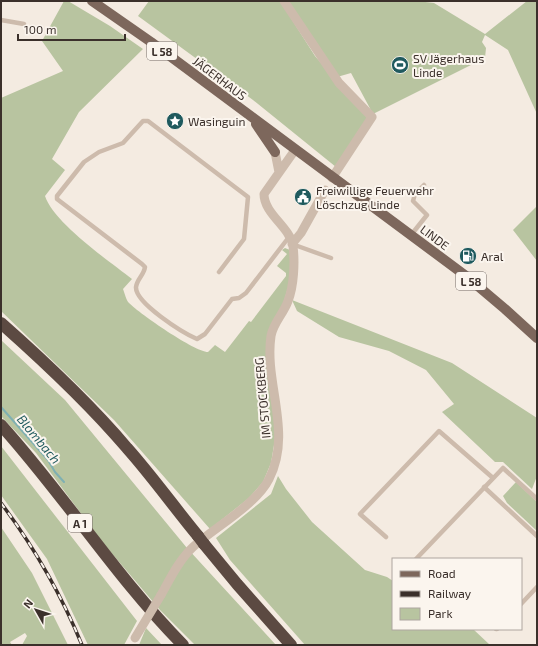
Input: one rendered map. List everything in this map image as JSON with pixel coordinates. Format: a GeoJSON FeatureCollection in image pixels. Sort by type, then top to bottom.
{"type":"FeatureCollection","features":[{"type":"Feature","properties":{"kind":"highway"},"geometry":{"type":"LineString","coordinates":[[1,323],[41,359],[107,425],[168,497],[237,584],[291,645]]}},
{"type":"Feature","properties":{"kind":"highway","name":"A 1"},"geometry":{"type":"LineString","coordinates":[[1,426],[40,470],[133,590],[183,645]]}},
{"type":"Feature","properties":{"kind":"main road","name":"JÄGERHAUS"},"geometry":{"type":"LineString","coordinates":[[92,1],[253,118],[332,178]]}},
{"type":"Feature","properties":{"kind":"main road"},"geometry":{"type":"LineString","coordinates":[[253,118],[275,152]]}},
{"type":"Feature","properties":{"kind":"main road","name":"LINDE"},"geometry":{"type":"LineString","coordinates":[[332,178],[411,235],[492,298],[533,333]]}},
{"type":"Feature","properties":{"kind":"street"},"geometry":{"type":"LineString","coordinates":[[284,1],[339,82],[372,117],[332,178]]}},
{"type":"Feature","properties":{"kind":"street"},"geometry":{"type":"LineString","coordinates":[[295,150],[264,194],[264,200],[291,240],[325,190]]}},
{"type":"Feature","properties":{"kind":"street"},"geometry":{"type":"LineString","coordinates":[[275,152],[279,172]]}},
{"type":"Feature","properties":{"kind":"street","name":"IM STOCKBERG"},"geometry":{"type":"LineString","coordinates":[[133,641],[187,553],[259,494],[270,478],[276,455],[279,429],[269,366],[271,335],[290,295],[293,256],[291,240]]}},
{"type":"Feature","properties":{"kind":"lane"},"geometry":{"type":"LineString","coordinates":[[1,20],[24,24]]}},
{"type":"Feature","properties":{"kind":"lane"},"geometry":{"type":"LineString","coordinates":[[219,272],[244,239],[248,197],[148,121],[143,121],[123,143],[91,156],[84,162],[57,196],[57,199],[145,267],[136,288],[138,294],[159,316],[197,339],[205,334],[232,299],[239,298],[246,293],[291,240],[332,258]]}},
{"type":"Feature","properties":{"kind":"lane"},"geometry":{"type":"LineString","coordinates":[[411,235],[427,215],[413,201],[416,194],[424,185]]}},
{"type":"Feature","properties":{"kind":"lane"},"geometry":{"type":"LineString","coordinates":[[386,537],[360,514],[440,431],[493,478]]}},
{"type":"Feature","properties":{"kind":"lane"},"geometry":{"type":"LineString","coordinates":[[417,558],[503,468],[537,499]]}},
{"type":"Feature","properties":{"kind":"lane"},"geometry":{"type":"LineString","coordinates":[[484,487],[537,536]]}},
{"type":"Feature","properties":{"kind":"lane"},"geometry":{"type":"LineString","coordinates":[[522,601],[537,587]]}},
{"type":"Feature","properties":{"kind":"green space"},"geometry":{"type":"Polygon","coordinates":[[[64,1],[68,1],[110,26],[143,49],[79,112],[52,159],[65,170],[45,196],[50,207],[70,229],[132,279],[123,289],[129,303],[155,323],[192,346],[208,352],[215,345],[225,352],[249,321],[251,322],[286,276],[286,273],[277,266],[287,254],[282,250],[285,248],[290,250],[290,281],[266,361],[276,433],[271,463],[263,482],[249,498],[210,529],[114,420],[1,311],[1,98],[63,71],[42,41],[64,1]]]}},
{"type":"Feature","properties":{"kind":"green space"},"geometry":{"type":"Polygon","coordinates":[[[149,1],[280,1],[315,56],[370,119],[336,167],[253,100],[138,16],[149,1]]]}},
{"type":"Feature","properties":{"kind":"green space"},"geometry":{"type":"Polygon","coordinates":[[[287,1],[417,1],[434,3],[485,34],[527,1],[537,1],[537,114],[508,50],[485,35],[482,42],[486,48],[485,58],[373,114],[351,73],[337,77],[287,1]]]}},
{"type":"Feature","properties":{"kind":"green space"},"geometry":{"type":"Polygon","coordinates":[[[537,206],[537,261],[513,230],[537,206]]]}},
{"type":"Feature","properties":{"kind":"green space"},"geometry":{"type":"Polygon","coordinates":[[[292,300],[452,363],[537,418],[537,476],[532,489],[503,462],[495,462],[442,412],[454,404],[426,370],[389,351],[339,337],[297,311],[292,300]]]}},
{"type":"Feature","properties":{"kind":"green space"},"geometry":{"type":"Polygon","coordinates":[[[1,340],[65,400],[187,548],[276,645],[195,645],[160,610],[103,543],[36,453],[1,416],[1,340]]]}},
{"type":"Feature","properties":{"kind":"green space"},"geometry":{"type":"Polygon","coordinates":[[[1,446],[137,621],[124,645],[88,645],[47,559],[1,495],[1,446]]]}},
{"type":"Feature","properties":{"kind":"green space"},"geometry":{"type":"Polygon","coordinates":[[[278,476],[286,489],[312,522],[365,570],[387,577],[392,580],[392,630],[474,630],[490,645],[305,645],[230,560],[216,538],[271,494],[278,476]]]}},
{"type":"Feature","properties":{"kind":"green space"},"geometry":{"type":"Polygon","coordinates":[[[516,482],[537,502],[537,531],[507,503],[503,496],[516,482]]]}},
{"type":"Feature","properties":{"kind":"green space"},"geometry":{"type":"Polygon","coordinates":[[[1,527],[32,573],[68,645],[22,645],[27,636],[25,633],[10,642],[12,645],[1,645],[1,527]]]}},
{"type":"Feature","properties":{"kind":"green space"},"geometry":{"type":"Polygon","coordinates":[[[146,628],[162,645],[139,645],[146,628]]]}},
{"type":"Feature","properties":{"kind":"waterway","name":"Blombach"},"geometry":{"type":"LineString","coordinates":[[1,407],[48,460],[55,472],[64,482]]}},
{"type":"Feature","properties":{"kind":"railway"},"geometry":{"type":"LineString","coordinates":[[1,503],[25,537],[46,571],[65,607],[82,645]]}},
{"type":"Feature","properties":{"kind":"place","name":"SV Jägerhaus Linde"},"geometry":{"type":"Point","coordinates":[400,65]}},
{"type":"Feature","properties":{"kind":"place","name":"Wasinguin"},"geometry":{"type":"Point","coordinates":[175,121]}},
{"type":"Feature","properties":{"kind":"place","name":"Freiwillige Feuerwehr Löschzug Linde"},"geometry":{"type":"Point","coordinates":[303,197]}},
{"type":"Feature","properties":{"kind":"place","name":"Aral"},"geometry":{"type":"Point","coordinates":[468,256]}}]}
